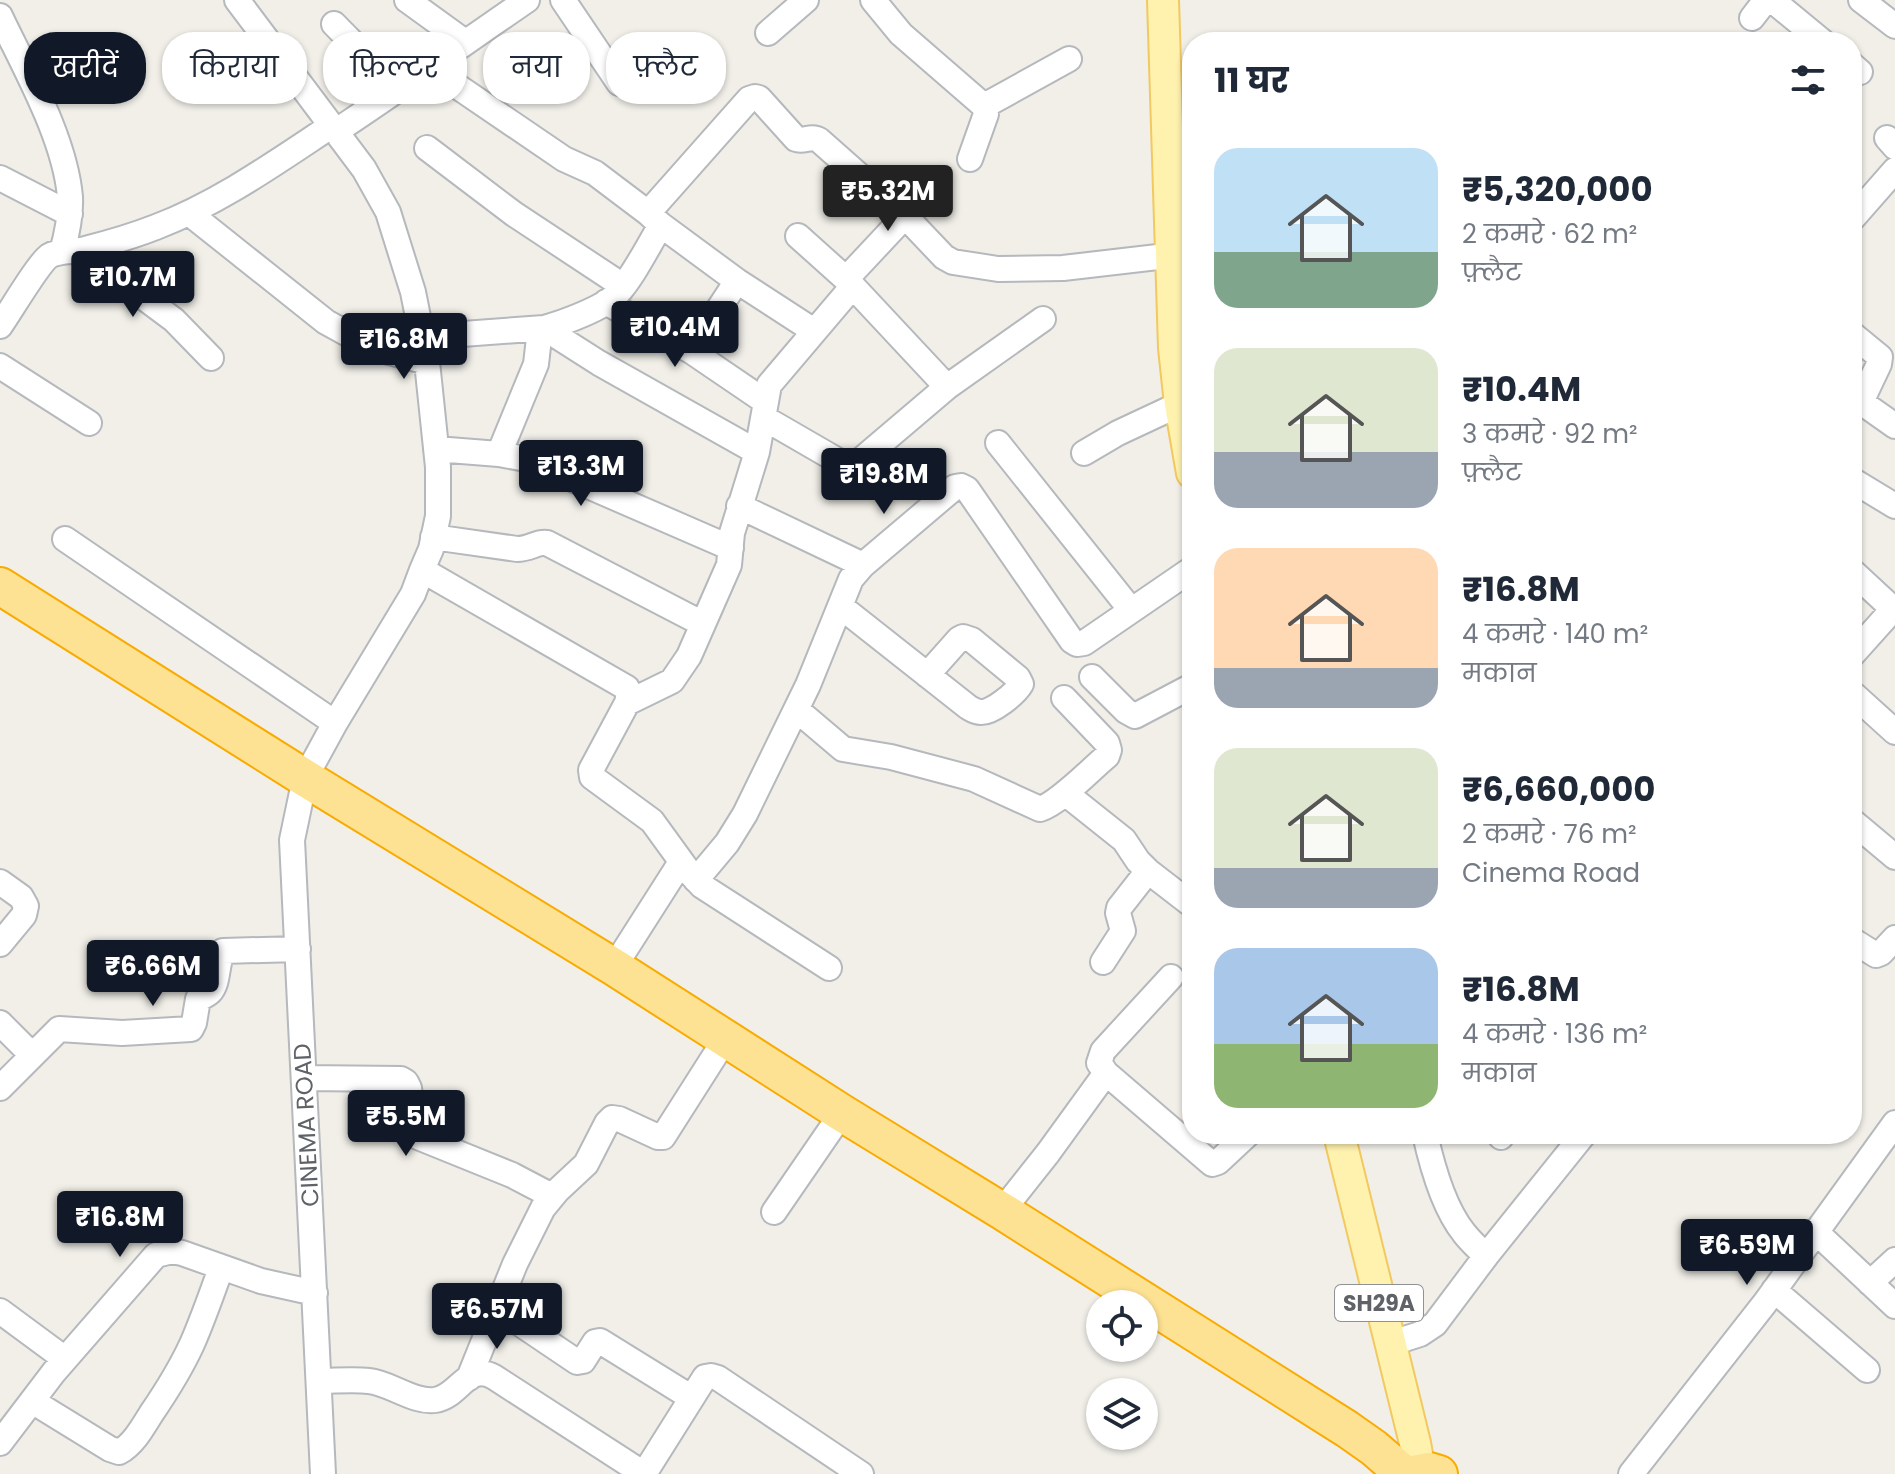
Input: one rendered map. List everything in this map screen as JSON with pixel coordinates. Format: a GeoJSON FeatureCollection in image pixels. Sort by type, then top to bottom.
{"type":"FeatureCollection","features":[{"type":"Feature","properties":{"kind":"highway"},"geometry":{"type":"LineString","coordinates":[[0,586],[614,967],[1374,1448],[1419,1473]]}},
{"type":"Feature","properties":{"kind":"main road"},"geometry":{"type":"LineString","coordinates":[[1163,0],[1182,300]]}},
{"type":"Feature","properties":{"kind":"main road"},"geometry":{"type":"LineString","coordinates":[[1182,366],[1182,416]]}},
{"type":"Feature","properties":{"kind":"main road","name":"SH29A"},"geometry":{"type":"LineString","coordinates":[[1341,1144],[1415,1443],[1419,1473]]}},
{"type":"Feature","properties":{"kind":"street","name":"CINEMA ROAD"},"geometry":{"type":"LineString","coordinates":[[237,0],[364,169],[388,212],[413,292],[427,362],[438,467],[438,516],[413,594],[305,778],[292,840],[323,1474]]}},
{"type":"Feature","properties":{"kind":"street"},"geometry":{"type":"LineString","coordinates":[[407,0],[451,32]]}},
{"type":"Feature","properties":{"kind":"street"},"geometry":{"type":"LineString","coordinates":[[467,41],[527,0]]}},
{"type":"Feature","properties":{"kind":"street"},"geometry":{"type":"LineString","coordinates":[[563,0],[606,64]]}},
{"type":"Feature","properties":{"kind":"street"},"geometry":{"type":"LineString","coordinates":[[768,33],[806,0]]}},
{"type":"Feature","properties":{"kind":"street"},"geometry":{"type":"LineString","coordinates":[[873,0],[901,34],[984,106],[986,114],[970,159]]}},
{"type":"Feature","properties":{"kind":"street"},"geometry":{"type":"LineString","coordinates":[[1861,0],[1895,26]]}},
{"type":"Feature","properties":{"kind":"street"},"geometry":{"type":"LineString","coordinates":[[1763,6],[1806,32]]}},
{"type":"Feature","properties":{"kind":"street"},"geometry":{"type":"LineString","coordinates":[[0,16],[57,141],[70,196],[71,251]]}},
{"type":"Feature","properties":{"kind":"street"},"geometry":{"type":"LineString","coordinates":[[334,24],[342,32]]}},
{"type":"Feature","properties":{"kind":"street"},"geometry":{"type":"LineString","coordinates":[[984,106],[1069,59]]}},
{"type":"Feature","properties":{"kind":"street"},"geometry":{"type":"LineString","coordinates":[[467,93],[564,159],[595,173],[737,281],[814,331]]}},
{"type":"Feature","properties":{"kind":"street"},"geometry":{"type":"LineString","coordinates":[[422,337],[542,329],[570,319],[615,294],[654,219],[749,99],[755,97],[796,139],[813,137],[819,140],[953,262],[987,268],[1063,268],[1181,254]]}},
{"type":"Feature","properties":{"kind":"street"},"geometry":{"type":"LineString","coordinates":[[0,326],[45,259],[54,254],[134,235],[207,205],[375,104]]}},
{"type":"Feature","properties":{"kind":"street"},"geometry":{"type":"LineString","coordinates":[[427,148],[765,410],[851,467],[947,387],[1043,319]]}},
{"type":"Feature","properties":{"kind":"street"},"geometry":{"type":"LineString","coordinates":[[1862,208],[1895,170]]}},
{"type":"Feature","properties":{"kind":"street"},"geometry":{"type":"LineString","coordinates":[[0,178],[70,214]]}},
{"type":"Feature","properties":{"kind":"street"},"geometry":{"type":"LineString","coordinates":[[189,213],[326,322],[385,351],[427,362]]}},
{"type":"Feature","properties":{"kind":"street"},"geometry":{"type":"LineString","coordinates":[[627,703],[672,681],[689,656],[726,576],[731,559],[732,533],[757,452],[767,389],[772,380],[905,216]]}},
{"type":"Feature","properties":{"kind":"street"},"geometry":{"type":"LineString","coordinates":[[798,236],[850,282],[947,387]]}},
{"type":"Feature","properties":{"kind":"street"},"geometry":{"type":"LineString","coordinates":[[71,251],[174,320],[211,358]]}},
{"type":"Feature","properties":{"kind":"street"},"geometry":{"type":"LineString","coordinates":[[691,351],[737,281]]}},
{"type":"Feature","properties":{"kind":"street"},"geometry":{"type":"LineString","coordinates":[[542,329],[757,452]]}},
{"type":"Feature","properties":{"kind":"street"},"geometry":{"type":"LineString","coordinates":[[499,454],[536,364],[542,329]]}},
{"type":"Feature","properties":{"kind":"street"},"geometry":{"type":"LineString","coordinates":[[1862,342],[1881,359],[1862,396]]}},
{"type":"Feature","properties":{"kind":"street"},"geometry":{"type":"LineString","coordinates":[[0,366],[89,423]]}},
{"type":"Feature","properties":{"kind":"street"},"geometry":{"type":"LineString","coordinates":[[1862,403],[1895,426]]}},
{"type":"Feature","properties":{"kind":"street"},"geometry":{"type":"LineString","coordinates":[[1084,453],[1180,404]]}},
{"type":"Feature","properties":{"kind":"street"},"geometry":{"type":"LineString","coordinates":[[998,443],[1131,610]]}},
{"type":"Feature","properties":{"kind":"street"},"geometry":{"type":"LineString","coordinates":[[436,449],[514,455],[731,548]]}},
{"type":"Feature","properties":{"kind":"street"},"geometry":{"type":"LineString","coordinates":[[1862,486],[1895,506]]}},
{"type":"Feature","properties":{"kind":"street"},"geometry":{"type":"LineString","coordinates":[[614,967],[688,871],[738,827],[797,710],[851,579],[863,565],[955,487],[967,489],[1079,645],[1182,576]]}},
{"type":"Feature","properties":{"kind":"street"},"geometry":{"type":"LineString","coordinates":[[739,506],[863,565]]}},
{"type":"Feature","properties":{"kind":"street"},"geometry":{"type":"LineString","coordinates":[[433,537],[525,549],[541,542],[547,543],[703,624]]}},
{"type":"Feature","properties":{"kind":"street"},"geometry":{"type":"LineString","coordinates":[[65,539],[335,723]]}},
{"type":"Feature","properties":{"kind":"street"},"geometry":{"type":"LineString","coordinates":[[422,570],[623,684],[629,693],[627,703],[591,775],[652,821],[688,871],[709,891],[829,968]]}},
{"type":"Feature","properties":{"kind":"street"},"geometry":{"type":"LineString","coordinates":[[1862,581],[1893,611],[1862,644]]}},
{"type":"Feature","properties":{"kind":"street"},"geometry":{"type":"LineString","coordinates":[[840,606],[927,675]]}},
{"type":"Feature","properties":{"kind":"street"},"geometry":{"type":"LineString","coordinates":[[1092,677],[1135,716],[1182,691]]}},
{"type":"Feature","properties":{"kind":"street"},"geometry":{"type":"LineString","coordinates":[[797,710],[847,751],[891,757],[965,777],[1040,809],[1065,793],[1107,756],[1109,750],[1107,743],[1064,698]]}},
{"type":"Feature","properties":{"kind":"street"},"geometry":{"type":"LineString","coordinates":[[1862,702],[1895,732]]}},
{"type":"Feature","properties":{"kind":"street"},"geometry":{"type":"LineString","coordinates":[[1065,793],[1124,840],[1148,871],[1182,897]]}},
{"type":"Feature","properties":{"kind":"street"},"geometry":{"type":"LineString","coordinates":[[1862,829],[1895,857]]}},
{"type":"Feature","properties":{"kind":"street"},"geometry":{"type":"LineString","coordinates":[[1103,962],[1123,931],[1119,908],[1148,871]]}},
{"type":"Feature","properties":{"kind":"street"},"geometry":{"type":"LineString","coordinates":[[0,882],[21,897],[26,906],[24,915],[0,944]]}},
{"type":"Feature","properties":{"kind":"street"},"geometry":{"type":"LineString","coordinates":[[1862,946],[1876,955],[1895,938]]}},
{"type":"Feature","properties":{"kind":"street"},"geometry":{"type":"LineString","coordinates":[[0,1088],[59,1029],[122,1033],[191,1029],[198,999],[214,986],[219,956],[223,951],[298,949]]}},
{"type":"Feature","properties":{"kind":"street"},"geometry":{"type":"LineString","coordinates":[[1171,977],[1103,1051],[1099,1063],[1106,1073],[1182,1137]]}},
{"type":"Feature","properties":{"kind":"street"},"geometry":{"type":"LineString","coordinates":[[0,1023],[32,1055]]}},
{"type":"Feature","properties":{"kind":"street"},"geometry":{"type":"LineString","coordinates":[[469,1378],[515,1264],[543,1208],[586,1164],[607,1123],[612,1118],[619,1119],[663,1137],[726,1038]]}},
{"type":"Feature","properties":{"kind":"street"},"geometry":{"type":"LineString","coordinates":[[1002,1211],[1106,1073]]}},
{"type":"Feature","properties":{"kind":"street"},"geometry":{"type":"LineString","coordinates":[[304,1078],[401,1079],[409,1088],[418,1137],[512,1175],[552,1196]]}},
{"type":"Feature","properties":{"kind":"street"},"geometry":{"type":"LineString","coordinates":[[774,1212],[842,1113]]}},
{"type":"Feature","properties":{"kind":"street"},"geometry":{"type":"LineString","coordinates":[[1631,1474],[1774,1290],[1895,1123]]}},
{"type":"Feature","properties":{"kind":"street"},"geometry":{"type":"LineString","coordinates":[[1190,1144],[1214,1164],[1237,1144]]}},
{"type":"Feature","properties":{"kind":"street"},"geometry":{"type":"LineString","coordinates":[[1427,1144],[1435,1175],[1457,1223],[1486,1256]]}},
{"type":"Feature","properties":{"kind":"street"},"geometry":{"type":"LineString","coordinates":[[1389,1344],[1432,1327],[1576,1144]]}},
{"type":"Feature","properties":{"kind":"street"},"geometry":{"type":"LineString","coordinates":[[1816,1232],[1895,1306]]}},
{"type":"Feature","properties":{"kind":"street"},"geometry":{"type":"LineString","coordinates":[[0,1443],[65,1359],[156,1255],[172,1251],[261,1281],[315,1293]]}},
{"type":"Feature","properties":{"kind":"street"},"geometry":{"type":"LineString","coordinates":[[1870,1283],[1895,1260]]}},
{"type":"Feature","properties":{"kind":"street"},"geometry":{"type":"LineString","coordinates":[[32,1401],[110,1449],[121,1451],[141,1430],[181,1366],[221,1268]]}},
{"type":"Feature","properties":{"kind":"street"},"geometry":{"type":"LineString","coordinates":[[1774,1290],[1867,1370]]}},
{"type":"Feature","properties":{"kind":"street"},"geometry":{"type":"LineString","coordinates":[[497,1308],[577,1362],[583,1361],[595,1342],[600,1341],[692,1398]]}},
{"type":"Feature","properties":{"kind":"street"},"geometry":{"type":"LineString","coordinates":[[0,1311],[65,1359]]}},
{"type":"Feature","properties":{"kind":"street"},"geometry":{"type":"LineString","coordinates":[[319,1381],[369,1381],[429,1401],[440,1399],[480,1372],[494,1377],[644,1474],[705,1377],[714,1376],[852,1471]]}}]}
